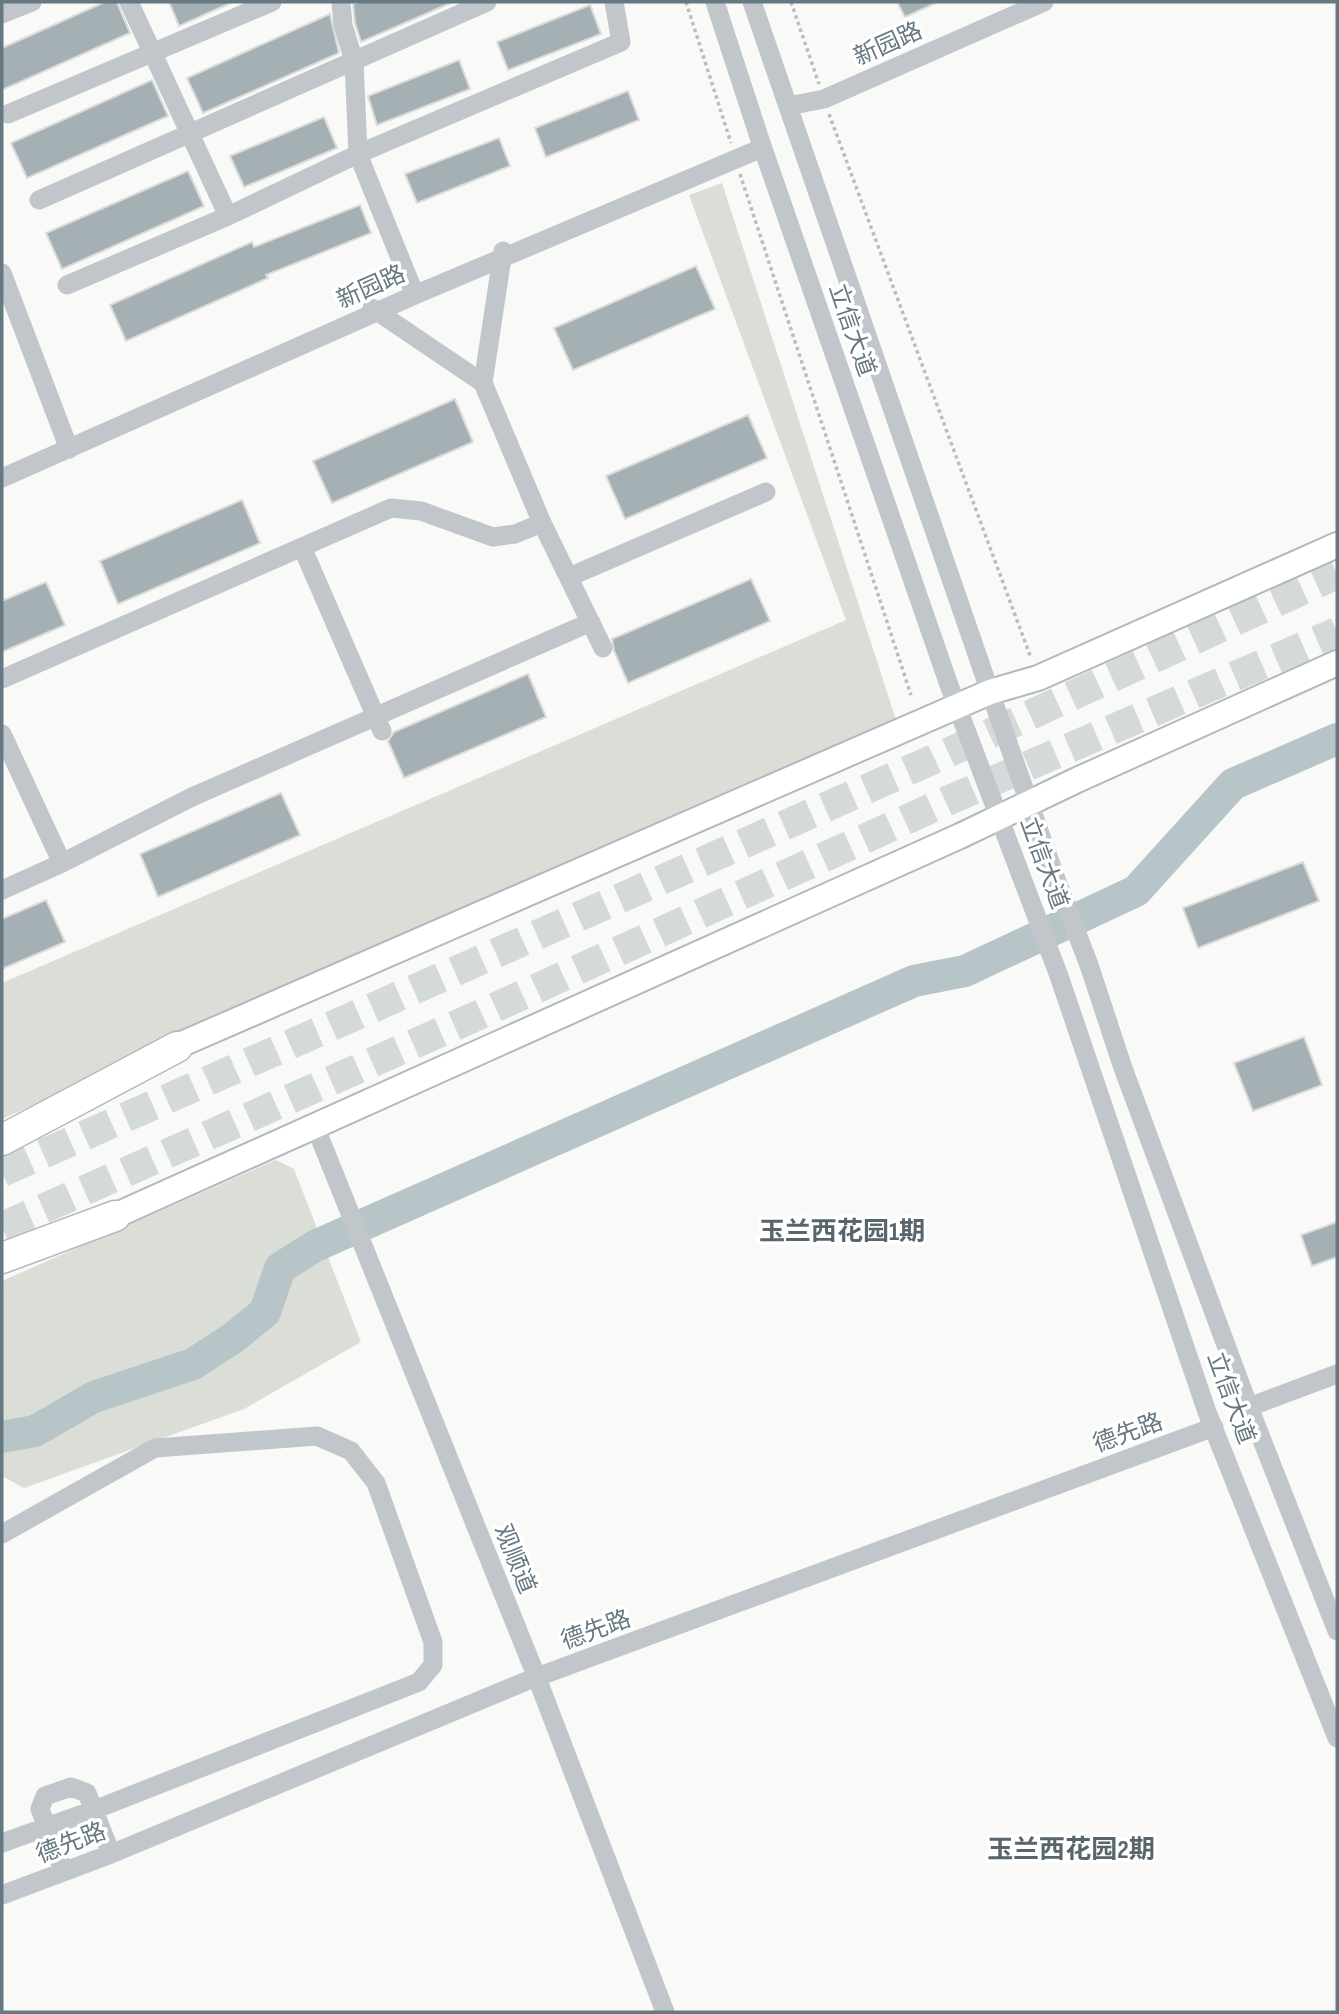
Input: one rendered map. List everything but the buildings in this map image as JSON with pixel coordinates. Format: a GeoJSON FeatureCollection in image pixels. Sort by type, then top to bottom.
{"type":"FeatureCollection","features":[{"type":"Feature","properties":{"kind":"highway"},"geometry":{"type":"LineString","coordinates":[[2,1140],[177,1047]]}},
{"type":"Feature","properties":{"kind":"highway"},"geometry":{"type":"LineString","coordinates":[[2,1258],[115,1216]]}},
{"type":"Feature","properties":{"kind":"main road"},"geometry":{"type":"LineString","coordinates":[[2,1123],[990,692],[1038,678],[1337,545]]}},
{"type":"Feature","properties":{"kind":"main road"},"geometry":{"type":"LineString","coordinates":[[2,1265],[960,836],[1000,815],[1337,663]]}},
{"type":"Feature","properties":{"kind":"street"},"geometry":{"type":"LineString","coordinates":[[2,14],[32,2]]}},
{"type":"Feature","properties":{"kind":"street"},"geometry":{"type":"LineString","coordinates":[[130,2],[228,216]]}},
{"type":"Feature","properties":{"kind":"street"},"geometry":{"type":"LineString","coordinates":[[8,114],[272,2]]}},
{"type":"Feature","properties":{"kind":"street"},"geometry":{"type":"LineString","coordinates":[[341,2],[343,25],[354,61],[358,153],[413,290]]}},
{"type":"Feature","properties":{"kind":"street"},"geometry":{"type":"LineString","coordinates":[[39,200],[487,2]]}},
{"type":"Feature","properties":{"kind":"street"},"geometry":{"type":"LineString","coordinates":[[67,285],[228,216],[358,153],[621,42],[614,2]]}},
{"type":"Feature","properties":{"kind":"street","name":"立信大道"},"geometry":{"type":"LineString","coordinates":[[715,2],[761,145],[957,707],[1059,976],[1212,1423],[1337,1738]]}},
{"type":"Feature","properties":{"kind":"street","name":"立信大道"},"geometry":{"type":"LineString","coordinates":[[752,2],[1123,1068],[1251,1411],[1337,1631]]}},
{"type":"Feature","properties":{"kind":"street","name":"新园路"},"geometry":{"type":"LineString","coordinates":[[822,95],[1026,2]]}},
{"type":"Feature","properties":{"kind":"street","name":"新园路"},"geometry":{"type":"LineString","coordinates":[[786,102],[822,95],[1044,2]]}},
{"type":"Feature","properties":{"kind":"street","name":"新园路"},"geometry":{"type":"LineString","coordinates":[[2,478],[67,444],[374,309],[761,145]]}},
{"type":"Feature","properties":{"kind":"street"},"geometry":{"type":"LineString","coordinates":[[502,255],[483,383],[542,523],[603,648]]}},
{"type":"Feature","properties":{"kind":"street","name":"新园路"},"geometry":{"type":"LineString","coordinates":[[374,309],[413,290],[502,255]]}},
{"type":"Feature","properties":{"kind":"street"},"geometry":{"type":"LineString","coordinates":[[2,273],[67,444]]}},
{"type":"Feature","properties":{"kind":"street"},"geometry":{"type":"LineString","coordinates":[[374,309],[483,383]]}},
{"type":"Feature","properties":{"kind":"street","name":"新园路"},"geometry":{"type":"LineString","coordinates":[[2,467],[67,444]]}},
{"type":"Feature","properties":{"kind":"street"},"geometry":{"type":"LineString","coordinates":[[569,577],[766,492]]}},
{"type":"Feature","properties":{"kind":"street"},"geometry":{"type":"LineString","coordinates":[[2,679],[391,508],[421,511],[492,537],[515,534],[542,523]]}},
{"type":"Feature","properties":{"kind":"street"},"geometry":{"type":"LineString","coordinates":[[302,547],[379,723]]}},
{"type":"Feature","properties":{"kind":"street"},"geometry":{"type":"LineString","coordinates":[[2,890],[62,863],[191,797],[379,723],[591,622]]}},
{"type":"Feature","properties":{"kind":"street"},"geometry":{"type":"LineString","coordinates":[[2,734],[62,863]]}},
{"type":"Feature","properties":{"kind":"street","name":"观顺道"},"geometry":{"type":"LineString","coordinates":[[311,1128],[665,2012]]}},
{"type":"Feature","properties":{"kind":"street"},"geometry":{"type":"LineString","coordinates":[[1251,1411],[1337,1374]]}},
{"type":"Feature","properties":{"kind":"street"},"geometry":{"type":"LineString","coordinates":[[1251,1411],[1337,1384]]}},
{"type":"Feature","properties":{"kind":"street","name":"德先路"},"geometry":{"type":"LineString","coordinates":[[2,1885],[61,1865],[531,1675],[1212,1423]]}},
{"type":"Feature","properties":{"kind":"street"},"geometry":{"type":"LineString","coordinates":[[2,1534],[155,1448],[317,1436],[351,1451],[376,1483],[433,1642],[433,1665],[419,1682],[94,1810],[2,1843]]}},
{"type":"Feature","properties":{"kind":"street","name":"观顺道"},"geometry":{"type":"LineString","coordinates":[[531,1675],[656,2012]]}},
{"type":"Feature","properties":{"kind":"street","name":"德先路"},"geometry":{"type":"LineString","coordinates":[[2,1895],[111,1854],[531,1675]]}},
{"type":"Feature","properties":{"kind":"street"},"geometry":{"type":"LineString","coordinates":[[61,1865],[40,1809],[45,1796],[71,1787],[87,1793],[108,1846]]}},
{"type":"Feature","properties":{"kind":"path"},"geometry":{"type":"LineString","coordinates":[[686,2],[911,695]]}},
{"type":"Feature","properties":{"kind":"path"},"geometry":{"type":"LineString","coordinates":[[791,2],[822,95],[1033,664]]}},
{"type":"Feature","properties":{"kind":"shaded area"},"geometry":{"type":"Polygon","coordinates":[[[722,183],[898,726],[2,1119],[2,983],[846,620],[689,195],[722,183]]]}},
{"type":"Feature","properties":{"kind":"shaded area"},"geometry":{"type":"Polygon","coordinates":[[[276,1160],[294,1169],[361,1342],[244,1409],[24,1488],[2,1476],[2,1281],[276,1160]]]}},
{"type":"Feature","properties":{"kind":"waterway"},"geometry":{"type":"LineString","coordinates":[[2,1437],[35,1431],[94,1397],[193,1364],[233,1338],[265,1312],[280,1268],[315,1246],[914,981],[965,971],[1136,891],[1233,784],[1337,739]]}},
{"type":"Feature","properties":{"kind":"tunnel"},"geometry":{"type":"LineString","coordinates":[[2,1172],[932,760],[1337,574]]}},
{"type":"Feature","properties":{"kind":"tunnel"},"geometry":{"type":"LineString","coordinates":[[2,1227],[461,1023],[947,801],[1337,632]]}},
{"type":"Feature","properties":{"kind":"district","name":"玉兰西花园1期"},"geometry":{"type":"Point","coordinates":[842,1232]}},
{"type":"Feature","properties":{"kind":"district","name":"玉兰西花园2期"},"geometry":{"type":"Point","coordinates":[1071,1850]}}]}
